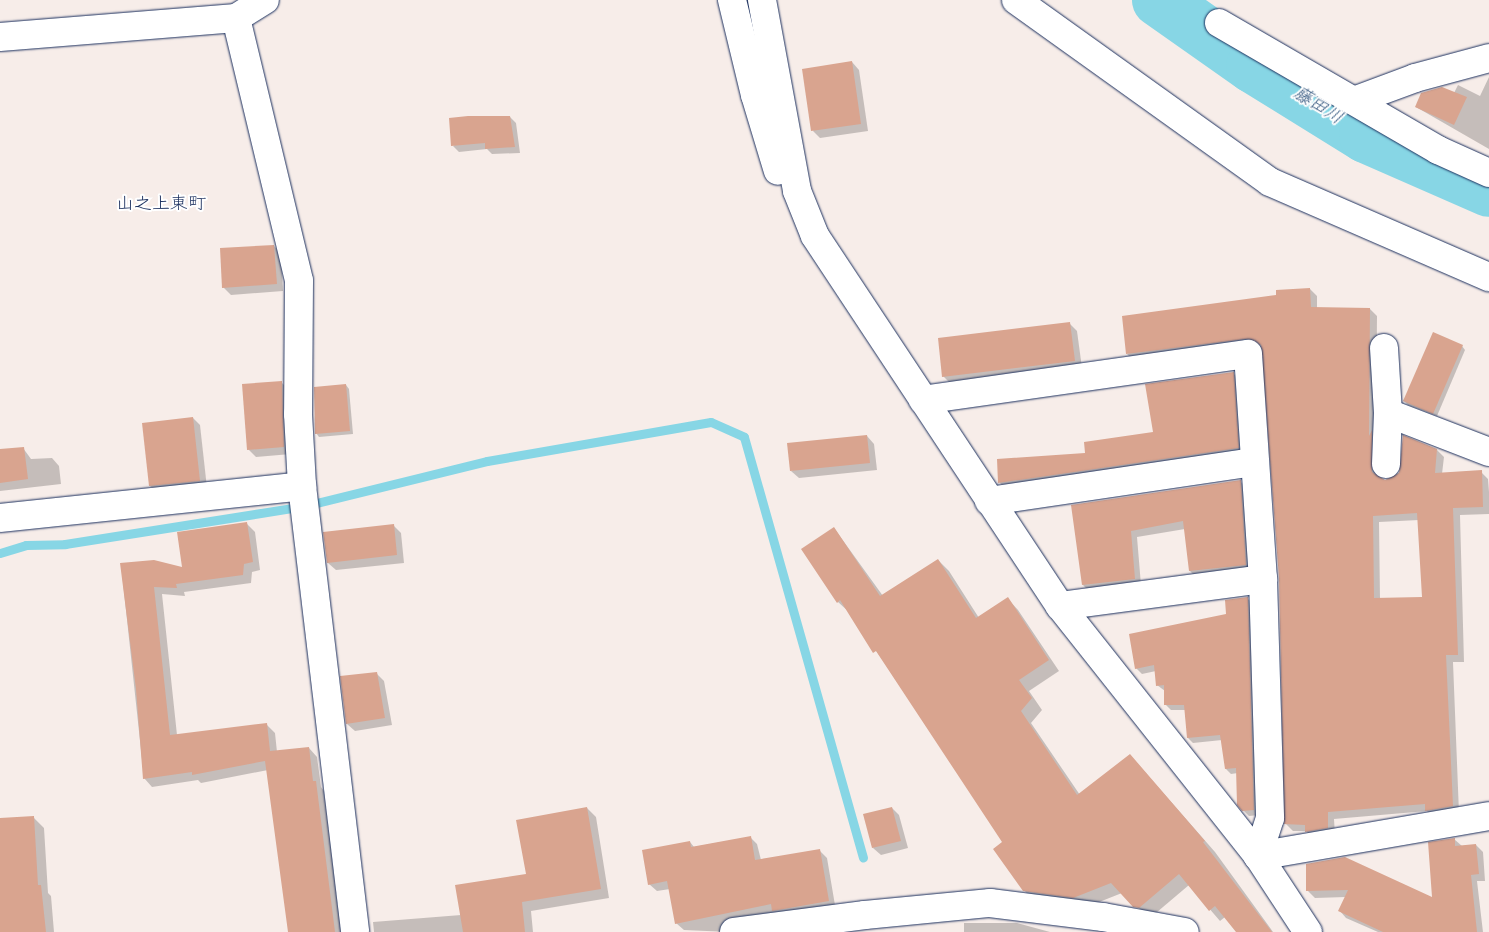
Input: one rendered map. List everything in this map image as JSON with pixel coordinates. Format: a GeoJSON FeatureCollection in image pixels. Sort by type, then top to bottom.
{"type":"FeatureCollection","features":[{"type":"Feature","properties":{"kind":"street"},"geometry":{"type":"LineString","coordinates":[[0,37],[236,18],[265,0]]}},
{"type":"Feature","properties":{"kind":"street"},"geometry":{"type":"LineString","coordinates":[[732,0],[755,95],[781,182],[797,191]]}},
{"type":"Feature","properties":{"kind":"street"},"geometry":{"type":"LineString","coordinates":[[762,0],[797,191],[815,236],[1060,606],[1258,856],[1308,932]]}},
{"type":"Feature","properties":{"kind":"street"},"geometry":{"type":"LineString","coordinates":[[1016,0],[1270,182],[1489,277]]}},
{"type":"Feature","properties":{"kind":"street"},"geometry":{"type":"LineString","coordinates":[[236,18],[299,281],[298,414],[302,486],[355,932]]}},
{"type":"Feature","properties":{"kind":"street"},"geometry":{"type":"LineString","coordinates":[[1219,23],[1356,100],[1438,150],[1489,174]]}},
{"type":"Feature","properties":{"kind":"street"},"geometry":{"type":"LineString","coordinates":[[1356,100],[1415,78],[1489,58]]}},
{"type":"Feature","properties":{"kind":"street"},"geometry":{"type":"LineString","coordinates":[[1384,348],[1388,413],[1386,464]]}},
{"type":"Feature","properties":{"kind":"street"},"geometry":{"type":"LineString","coordinates":[[923,400],[1248,354],[1263,579],[1270,818],[1258,856]]}},
{"type":"Feature","properties":{"kind":"street"},"geometry":{"type":"LineString","coordinates":[[1388,413],[1489,452]]}},
{"type":"Feature","properties":{"kind":"street"},"geometry":{"type":"LineString","coordinates":[[989,501],[1254,462]]}},
{"type":"Feature","properties":{"kind":"street"},"geometry":{"type":"LineString","coordinates":[[0,518],[302,486]]}},
{"type":"Feature","properties":{"kind":"street"},"geometry":{"type":"LineString","coordinates":[[1060,606],[1263,579]]}},
{"type":"Feature","properties":{"kind":"street"},"geometry":{"type":"LineString","coordinates":[[1258,856],[1489,816]]}},
{"type":"Feature","properties":{"kind":"street"},"geometry":{"type":"LineString","coordinates":[[734,932],[865,915],[990,903],[1103,917],[1185,932]]}},
{"type":"Feature","properties":{"kind":"building"},"geometry":{"type":"Polygon","coordinates":[[[852,61],[861,124],[811,131],[802,69],[852,61]]]}},
{"type":"Feature","properties":{"kind":"building"},"geometry":{"type":"Polygon","coordinates":[[[1442,87],[1467,97],[1454,125],[1415,107],[1421,93],[1442,87]]]}},
{"type":"Feature","properties":{"kind":"building"},"geometry":{"type":"Polygon","coordinates":[[[510,116],[515,147],[485,149],[485,143],[451,146],[449,118],[510,116]]]}},
{"type":"Feature","properties":{"kind":"building"},"geometry":{"type":"Polygon","coordinates":[[[274,245],[277,284],[222,288],[220,248],[274,245]]]}},
{"type":"Feature","properties":{"kind":"building"},"geometry":{"type":"Polygon","coordinates":[[[1310,288],[1311,307],[1370,308],[1369,436],[1372,430],[1372,472],[1385,480],[1399,473],[1403,435],[1437,449],[1435,473],[1482,470],[1483,507],[1453,508],[1458,655],[1446,655],[1453,806],[1425,811],[1425,804],[1328,812],[1328,828],[1305,832],[1305,825],[1284,824],[1279,578],[1261,345],[1246,339],[1126,354],[1122,316],[1276,295],[1276,290],[1310,288]],[[1417,513],[1373,516],[1374,598],[1422,597],[1417,513]]]}},
{"type":"Feature","properties":{"kind":"building"},"geometry":{"type":"Polygon","coordinates":[[[1070,322],[1075,361],[942,377],[938,338],[1070,322]]]}},
{"type":"Feature","properties":{"kind":"building"},"geometry":{"type":"Polygon","coordinates":[[[1433,332],[1463,345],[1433,414],[1403,401],[1433,332]]]}},
{"type":"Feature","properties":{"kind":"building"},"geometry":{"type":"Polygon","coordinates":[[[1234,372],[1239,448],[998,483],[997,459],[1085,453],[1084,442],[1153,432],[1145,384],[1234,372]]]}},
{"type":"Feature","properties":{"kind":"building"},"geometry":{"type":"Polygon","coordinates":[[[282,381],[284,447],[247,450],[242,384],[282,381]]]}},
{"type":"Feature","properties":{"kind":"building"},"geometry":{"type":"Polygon","coordinates":[[[346,384],[350,431],[315,434],[314,387],[346,384]]]}},
{"type":"Feature","properties":{"kind":"building"},"geometry":{"type":"Polygon","coordinates":[[[193,417],[200,481],[149,486],[142,423],[193,417]]]}},
{"type":"Feature","properties":{"kind":"building"},"geometry":{"type":"Polygon","coordinates":[[[867,435],[870,463],[790,471],[787,443],[867,435]]]}},
{"type":"Feature","properties":{"kind":"building"},"geometry":{"type":"Polygon","coordinates":[[[24,447],[28,479],[0,483],[0,449],[24,447]]]}},
{"type":"Feature","properties":{"kind":"building"},"geometry":{"type":"Polygon","coordinates":[[[1241,480],[1246,565],[1189,571],[1183,521],[1131,531],[1135,579],[1082,585],[1071,505],[1241,480]]]}},
{"type":"Feature","properties":{"kind":"building"},"geometry":{"type":"Polygon","coordinates":[[[247,522],[253,562],[244,564],[243,575],[176,584],[177,588],[154,587],[170,735],[267,723],[270,751],[309,747],[313,781],[316,781],[335,932],[288,932],[265,761],[192,775],[192,772],[143,779],[136,689],[120,563],[154,560],[182,567],[177,532],[247,522]]]}},
{"type":"Feature","properties":{"kind":"building"},"geometry":{"type":"Polygon","coordinates":[[[394,524],[397,555],[327,563],[323,532],[394,524]]]}},
{"type":"Feature","properties":{"kind":"building"},"geometry":{"type":"Polygon","coordinates":[[[834,527],[880,596],[938,559],[976,618],[1008,597],[1049,660],[1019,680],[1032,698],[1021,711],[1077,795],[1130,754],[1205,841],[1203,842],[1272,932],[1236,932],[1215,906],[1209,911],[1179,874],[1139,908],[1133,907],[1111,883],[1073,898],[1023,891],[993,849],[1002,842],[876,651],[873,653],[840,600],[837,603],[801,549],[834,527]]]}},
{"type":"Feature","properties":{"kind":"building"},"geometry":{"type":"Polygon","coordinates":[[[1248,597],[1254,810],[1242,811],[1237,805],[1236,768],[1225,769],[1220,735],[1187,738],[1184,705],[1164,705],[1164,685],[1156,686],[1154,665],[1135,669],[1129,634],[1226,614],[1225,600],[1248,597]]]}},
{"type":"Feature","properties":{"kind":"building"},"geometry":{"type":"Polygon","coordinates":[[[377,672],[385,718],[346,724],[340,676],[377,672]]]}},
{"type":"Feature","properties":{"kind":"building"},"geometry":{"type":"Polygon","coordinates":[[[587,807],[601,889],[522,902],[525,932],[463,932],[455,885],[526,874],[516,820],[587,807]]]}},
{"type":"Feature","properties":{"kind":"building"},"geometry":{"type":"Polygon","coordinates":[[[892,807],[901,841],[872,848],[863,814],[892,807]]]}},
{"type":"Feature","properties":{"kind":"building"},"geometry":{"type":"Polygon","coordinates":[[[34,816],[38,885],[41,885],[46,932],[0,932],[0,818],[34,816]]]}},
{"type":"Feature","properties":{"kind":"building"},"geometry":{"type":"Polygon","coordinates":[[[751,836],[755,860],[820,849],[829,901],[772,911],[771,904],[675,924],[667,881],[648,885],[642,850],[690,841],[691,847],[751,836]]]}},
{"type":"Feature","properties":{"kind":"building"},"geometry":{"type":"Polygon","coordinates":[[[1455,838],[1455,846],[1476,844],[1479,874],[1471,875],[1477,932],[1383,932],[1338,911],[1348,890],[1306,891],[1306,864],[1345,857],[1432,897],[1428,842],[1455,838]]]}},
{"type":"Feature","properties":{"kind":"waterway","name":"藤田川"},"geometry":{"type":"LineString","coordinates":[[1159,0],[1253,66],[1366,136],[1489,190]]}},
{"type":"Feature","properties":{"kind":"waterway"},"geometry":{"type":"LineString","coordinates":[[0,553],[26,545],[65,544],[304,506],[487,461],[711,422],[744,437],[863,857]]}},
{"type":"Feature","properties":{"kind":"district","name":"山之上東町"},"geometry":{"type":"Point","coordinates":[161,204]}}]}
